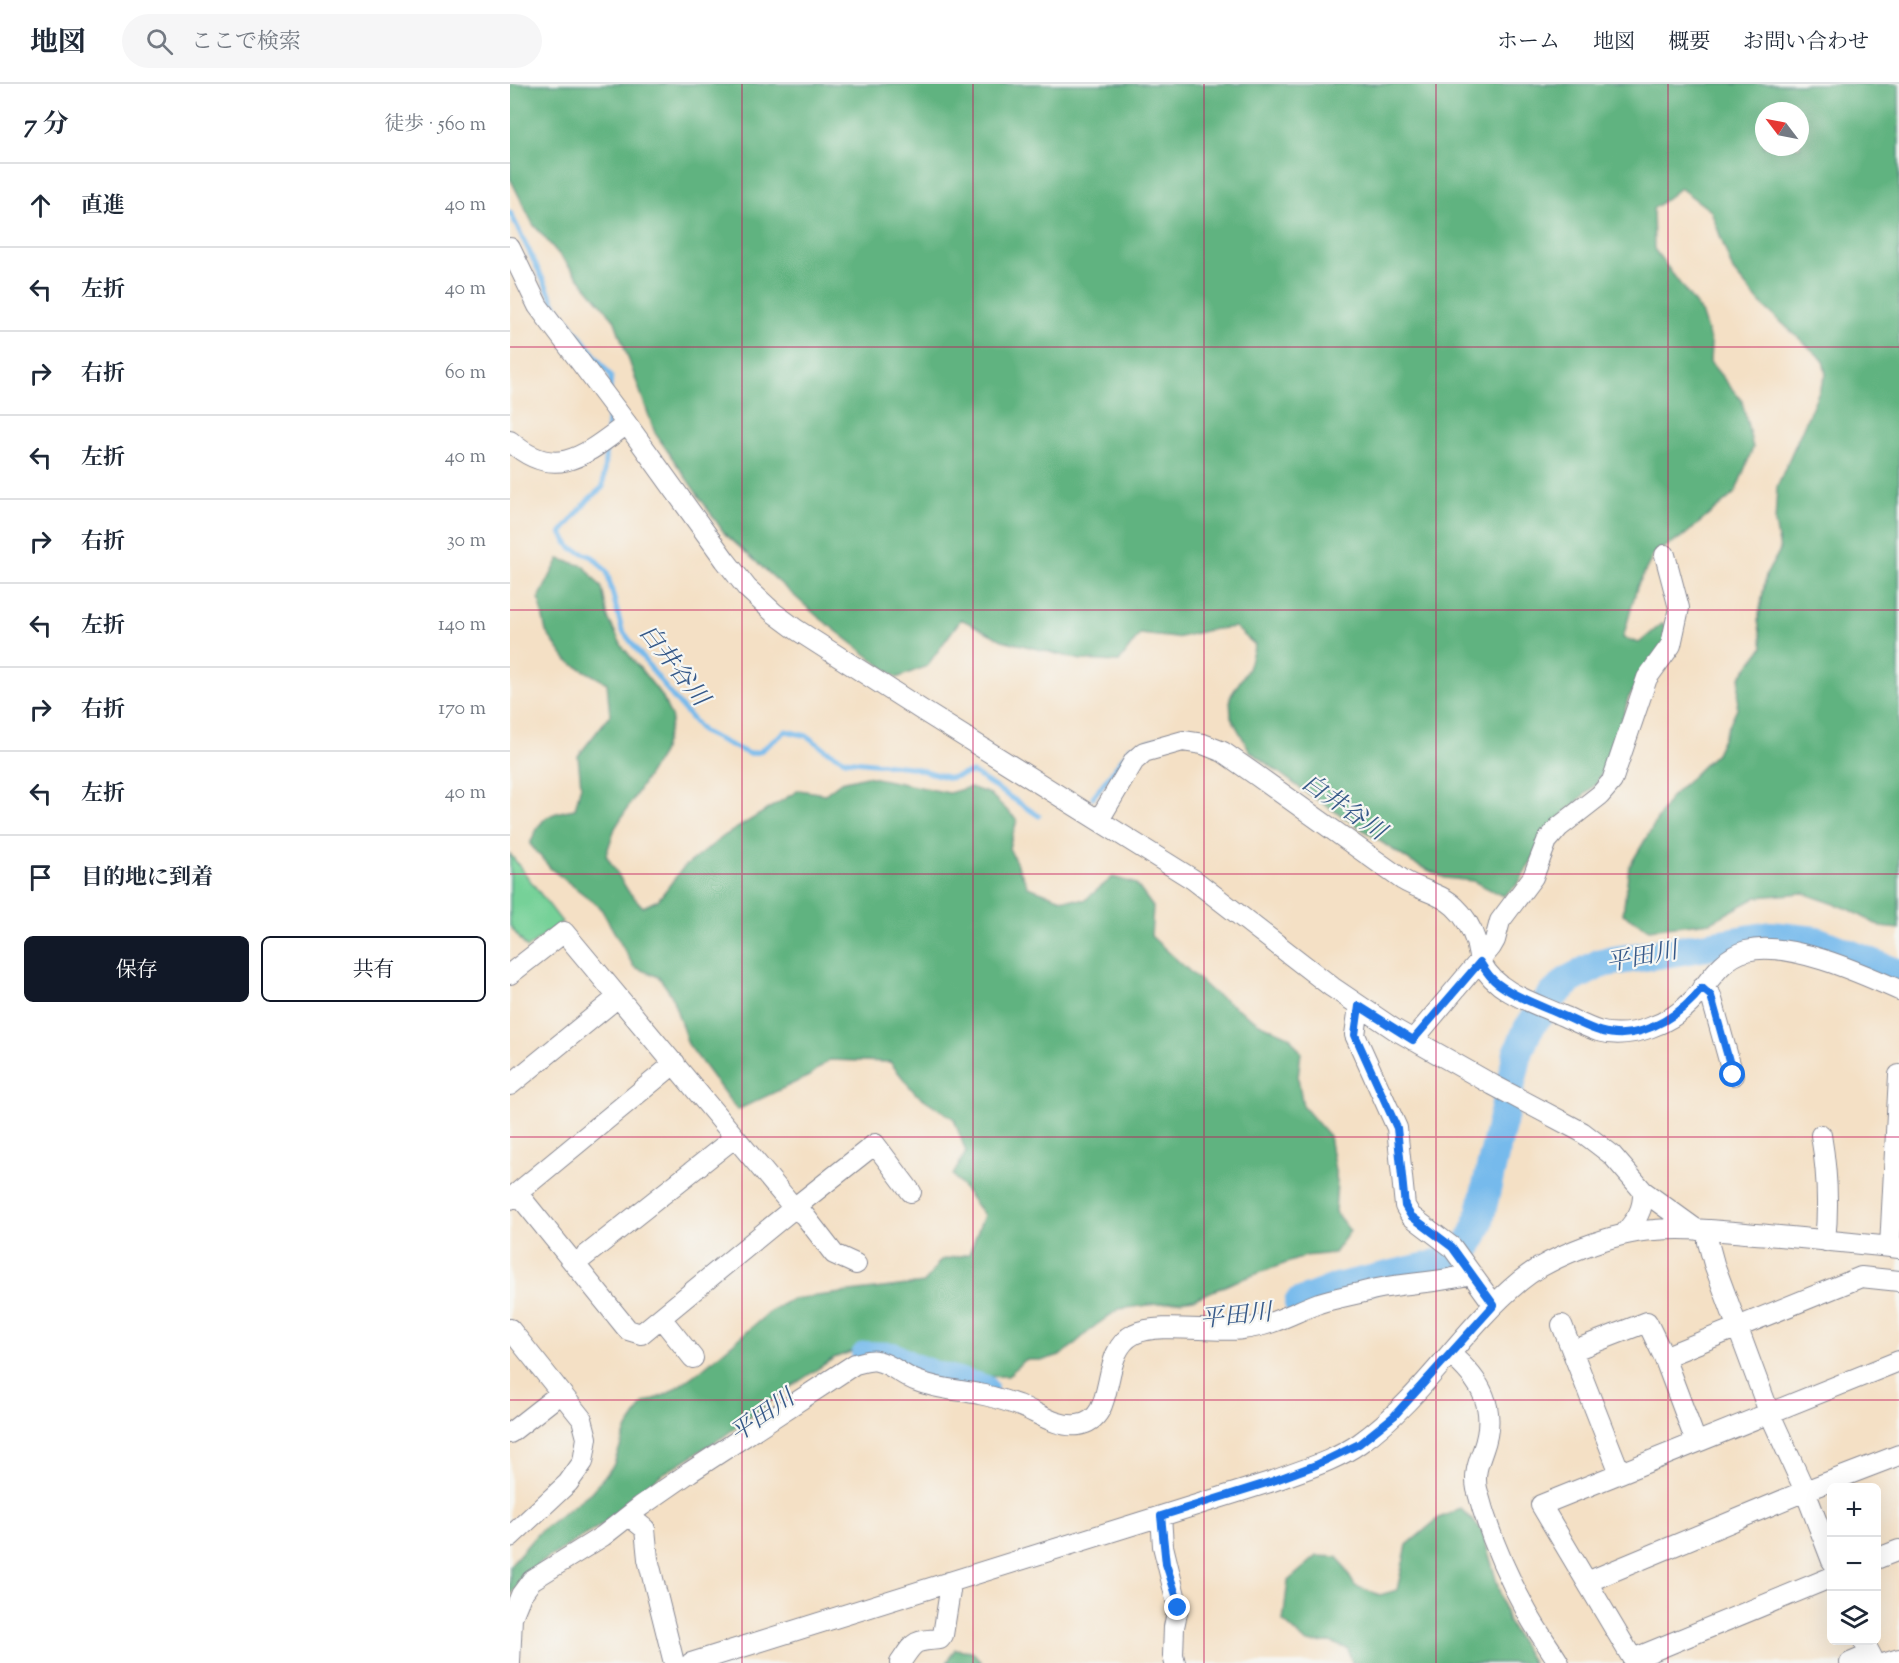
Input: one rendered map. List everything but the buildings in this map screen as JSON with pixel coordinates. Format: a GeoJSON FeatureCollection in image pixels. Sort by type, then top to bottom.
{"type":"FeatureCollection","features":[{"type":"Feature","properties":{"kind":"street"},"geometry":{"type":"LineString","coordinates":[[510,248],[538,306],[725,560],[747,588],[774,613],[925,712],[1194,880],[1279,948],[1359,1006],[1413,1040],[1582,1132],[1612,1155],[1644,1191],[1703,1230],[1769,1412],[1805,1491],[1827,1548]]}},
{"type":"Feature","properties":{"kind":"street"},"geometry":{"type":"LineString","coordinates":[[510,441],[522,452],[542,460],[561,463],[585,454],[627,424]]}},
{"type":"Feature","properties":{"kind":"street"},"geometry":{"type":"LineString","coordinates":[[1413,1040],[1480,962],[1495,940],[1500,921],[1533,877],[1547,841],[1559,827],[1600,795],[1612,781],[1647,678],[1671,645],[1679,608],[1665,555]]}},
{"type":"Feature","properties":{"kind":"street"},"geometry":{"type":"LineString","coordinates":[[1100,820],[1134,761],[1144,752],[1183,741],[1203,744],[1222,752],[1415,888],[1448,901],[1470,928],[1480,962],[1496,982],[1549,1011],[1597,1030],[1616,1034],[1634,1032],[1660,1023],[1681,1011],[1693,1000],[1720,966],[1733,956],[1748,951],[1777,950],[1847,966],[1899,990]]}},
{"type":"Feature","properties":{"kind":"street"},"geometry":{"type":"LineString","coordinates":[[510,974],[564,932],[794,1208],[804,1215],[834,1254],[856,1264]]}},
{"type":"Feature","properties":{"kind":"street"},"geometry":{"type":"LineString","coordinates":[[1702,988],[1711,996],[1733,1075]]}},
{"type":"Feature","properties":{"kind":"street"},"geometry":{"type":"LineString","coordinates":[[510,1084],[618,997]]}},
{"type":"Feature","properties":{"kind":"street"},"geometry":{"type":"LineString","coordinates":[[1359,1006],[1355,1035],[1397,1128],[1405,1206],[1411,1216],[1461,1260],[1494,1305]]}},
{"type":"Feature","properties":{"kind":"street"},"geometry":{"type":"LineString","coordinates":[[675,1063],[514,1196],[575,1264],[628,1330],[641,1334],[875,1144],[911,1192]]}},
{"type":"Feature","properties":{"kind":"street"},"geometry":{"type":"LineString","coordinates":[[691,1663],[1273,1481],[1316,1465],[1359,1444],[1394,1416],[1494,1305],[1520,1280],[1545,1264],[1624,1234],[1654,1230],[1703,1230],[1894,1247],[1899,1075]]}},
{"type":"Feature","properties":{"kind":"street"},"geometry":{"type":"LineString","coordinates":[[1821,1136],[1826,1167],[1825,1241]]}},
{"type":"Feature","properties":{"kind":"street"},"geometry":{"type":"LineString","coordinates":[[575,1264],[734,1137]]}},
{"type":"Feature","properties":{"kind":"street"},"geometry":{"type":"LineString","coordinates":[[1624,1234],[1639,1216],[1644,1204],[1644,1191]]}},
{"type":"Feature","properties":{"kind":"street"},"geometry":{"type":"LineString","coordinates":[[510,1663],[512,1617],[521,1595],[532,1580],[603,1536],[690,1472],[855,1364],[874,1360],[892,1366],[915,1381],[950,1390],[980,1394],[1019,1406],[1062,1424],[1078,1425],[1099,1412],[1106,1396],[1108,1376],[1114,1358],[1123,1343],[1134,1334],[1157,1329],[1220,1331],[1275,1323],[1319,1304],[1371,1290],[1454,1279],[1461,1260]]}},
{"type":"Feature","properties":{"kind":"street"},"geometry":{"type":"LineString","coordinates":[[1664,1357],[1861,1277],[1899,1281]]}},
{"type":"Feature","properties":{"kind":"street"},"geometry":{"type":"LineString","coordinates":[[661,1318],[693,1358]]}},
{"type":"Feature","properties":{"kind":"street"},"geometry":{"type":"LineString","coordinates":[[1572,1351],[1647,1322],[1664,1357],[1696,1442]]}},
{"type":"Feature","properties":{"kind":"street"},"geometry":{"type":"LineString","coordinates":[[1562,1325],[1620,1473]]}},
{"type":"Feature","properties":{"kind":"street"},"geometry":{"type":"LineString","coordinates":[[510,1329],[582,1419],[587,1438],[583,1462],[568,1483],[510,1537]]}},
{"type":"Feature","properties":{"kind":"street"},"geometry":{"type":"LineString","coordinates":[[1450,1354],[1468,1369],[1482,1389],[1488,1408],[1489,1432],[1475,1478],[1503,1565],[1528,1614],[1559,1663]]}},
{"type":"Feature","properties":{"kind":"street"},"geometry":{"type":"LineString","coordinates":[[1827,1579],[1634,1661],[1542,1505],[1899,1361]]}},
{"type":"Feature","properties":{"kind":"street"},"geometry":{"type":"LineString","coordinates":[[510,1433],[561,1393]]}},
{"type":"Feature","properties":{"kind":"street"},"geometry":{"type":"LineString","coordinates":[[1587,1582],[1805,1491],[1899,1455]]}},
{"type":"Feature","properties":{"kind":"street"},"geometry":{"type":"LineString","coordinates":[[629,1516],[645,1529],[648,1559],[674,1663]]}},
{"type":"Feature","properties":{"kind":"street"},"geometry":{"type":"LineString","coordinates":[[1161,1516],[1166,1564],[1178,1608],[1174,1627],[1175,1663]]}},
{"type":"Feature","properties":{"kind":"street"},"geometry":{"type":"LineString","coordinates":[[1881,1557],[1899,1550]]}},
{"type":"Feature","properties":{"kind":"street"},"geometry":{"type":"LineString","coordinates":[[900,1663],[912,1646],[923,1639],[940,1639],[943,1635],[950,1592],[949,1582]]}},
{"type":"Feature","properties":{"kind":"street"},"geometry":{"type":"LineString","coordinates":[[1850,1663],[1873,1655],[1899,1659]]}},
{"type":"Feature","properties":{"kind":"green space"},"geometry":{"type":"Polygon","coordinates":[[[510,84],[1899,84],[1899,929],[1881,927],[1849,909],[1803,893],[1757,897],[1711,922],[1649,929],[1623,914],[1629,867],[1670,798],[1716,753],[1737,708],[1740,677],[1763,647],[1758,621],[1766,575],[1780,550],[1775,523],[1777,487],[1826,375],[1823,360],[1760,303],[1733,271],[1711,211],[1680,188],[1653,209],[1654,249],[1701,312],[1711,343],[1710,362],[1742,401],[1753,448],[1735,493],[1685,535],[1654,554],[1637,587],[1623,638],[1639,643],[1663,623],[1673,637],[1628,698],[1616,748],[1596,784],[1555,822],[1518,884],[1503,896],[1473,881],[1445,878],[1413,863],[1304,791],[1250,751],[1231,717],[1230,697],[1248,669],[1255,645],[1235,627],[1209,630],[1176,638],[1140,634],[1119,662],[1081,660],[1002,640],[961,619],[927,666],[897,678],[817,616],[725,534],[655,433],[614,319],[533,224],[510,178],[510,84]]]}},
{"type":"Feature","properties":{"kind":"green space"},"geometry":{"type":"Polygon","coordinates":[[[559,559],[584,566],[602,588],[608,618],[622,646],[662,696],[672,719],[662,753],[615,828],[606,855],[628,891],[643,907],[658,900],[683,868],[724,836],[799,790],[825,794],[841,782],[866,776],[949,793],[970,787],[990,794],[1017,820],[1009,848],[1028,887],[1062,899],[1085,900],[1113,877],[1136,884],[1153,907],[1151,936],[1211,991],[1259,1023],[1289,1036],[1301,1052],[1298,1078],[1303,1106],[1329,1136],[1337,1182],[1335,1212],[1350,1231],[1334,1253],[1306,1256],[1194,1299],[1119,1309],[1063,1354],[1044,1360],[1024,1360],[1008,1376],[957,1378],[907,1357],[870,1345],[834,1358],[723,1437],[659,1476],[619,1514],[540,1563],[510,1595],[510,1565],[540,1531],[591,1492],[613,1466],[627,1428],[644,1403],[667,1394],[701,1370],[772,1310],[792,1299],[924,1283],[941,1260],[969,1254],[984,1215],[953,1175],[966,1152],[954,1119],[915,1093],[890,1062],[829,1060],[809,1076],[737,1110],[688,1044],[671,994],[659,977],[634,967],[600,907],[551,869],[530,844],[546,818],[558,812],[575,809],[581,785],[578,756],[610,715],[607,683],[567,661],[546,632],[539,598],[559,559]]]}},
{"type":"Feature","properties":{"kind":"green space"},"geometry":{"type":"Polygon","coordinates":[[[510,854],[562,922],[527,948],[510,926],[510,854]]]}},
{"type":"Feature","properties":{"kind":"green space"},"geometry":{"type":"Polygon","coordinates":[[[1461,1509],[1482,1530],[1508,1622],[1533,1663],[1352,1663],[1348,1649],[1330,1642],[1307,1643],[1283,1621],[1288,1581],[1317,1556],[1338,1557],[1355,1586],[1380,1595],[1397,1590],[1407,1545],[1439,1518],[1461,1509]]]}},
{"type":"Feature","properties":{"kind":"green space"},"geometry":{"type":"Polygon","coordinates":[[[955,1649],[972,1651],[982,1663],[947,1663],[955,1649]]]}},
{"type":"Feature","properties":{"kind":"waterway","name":"白井谷川"},"geometry":{"type":"LineString","coordinates":[[510,212],[555,304],[611,376],[610,390]]}},
{"type":"Feature","properties":{"kind":"waterway","name":"白井谷川"},"geometry":{"type":"LineString","coordinates":[[607,432],[609,409]]}},
{"type":"Feature","properties":{"kind":"waterway","name":"白井谷川"},"geometry":{"type":"LineString","coordinates":[[606,445],[603,487],[589,499],[561,533],[571,548],[593,557],[607,572],[622,630],[672,696],[703,732],[749,754],[759,752],[786,731],[807,736],[845,760],[910,767],[950,778],[972,772],[1039,816]]}},
{"type":"Feature","properties":{"kind":"waterway","name":"白井谷川"},"geometry":{"type":"LineString","coordinates":[[1093,797],[1131,747],[1172,735]]}},
{"type":"Feature","properties":{"kind":"waterway","name":"平田川"},"geometry":{"type":"LineString","coordinates":[[1299,1303],[1340,1287],[1431,1266],[1450,1259],[1468,1246],[1478,1224],[1518,1053],[1528,1029],[1550,998],[1569,980],[1601,963],[1771,936],[1816,941],[1899,974]]}},
{"type":"Feature","properties":{"kind":"waterway","name":"平田川"},"geometry":{"type":"LineString","coordinates":[[866,1356],[893,1357],[933,1375],[983,1389]]}},
{"type":"Feature","properties":{"kind":"route"},"geometry":{"type":"LineString","coordinates":[[1178,1608],[1166,1564],[1161,1516],[1273,1481],[1316,1465],[1359,1444],[1394,1416],[1494,1305],[1452,1247],[1411,1216],[1405,1206],[1397,1128],[1355,1035],[1359,1006],[1413,1040],[1480,962],[1496,982],[1524,999],[1597,1030],[1616,1034],[1634,1032],[1660,1023],[1681,1011],[1702,988],[1711,996],[1733,1075]]}}]}
